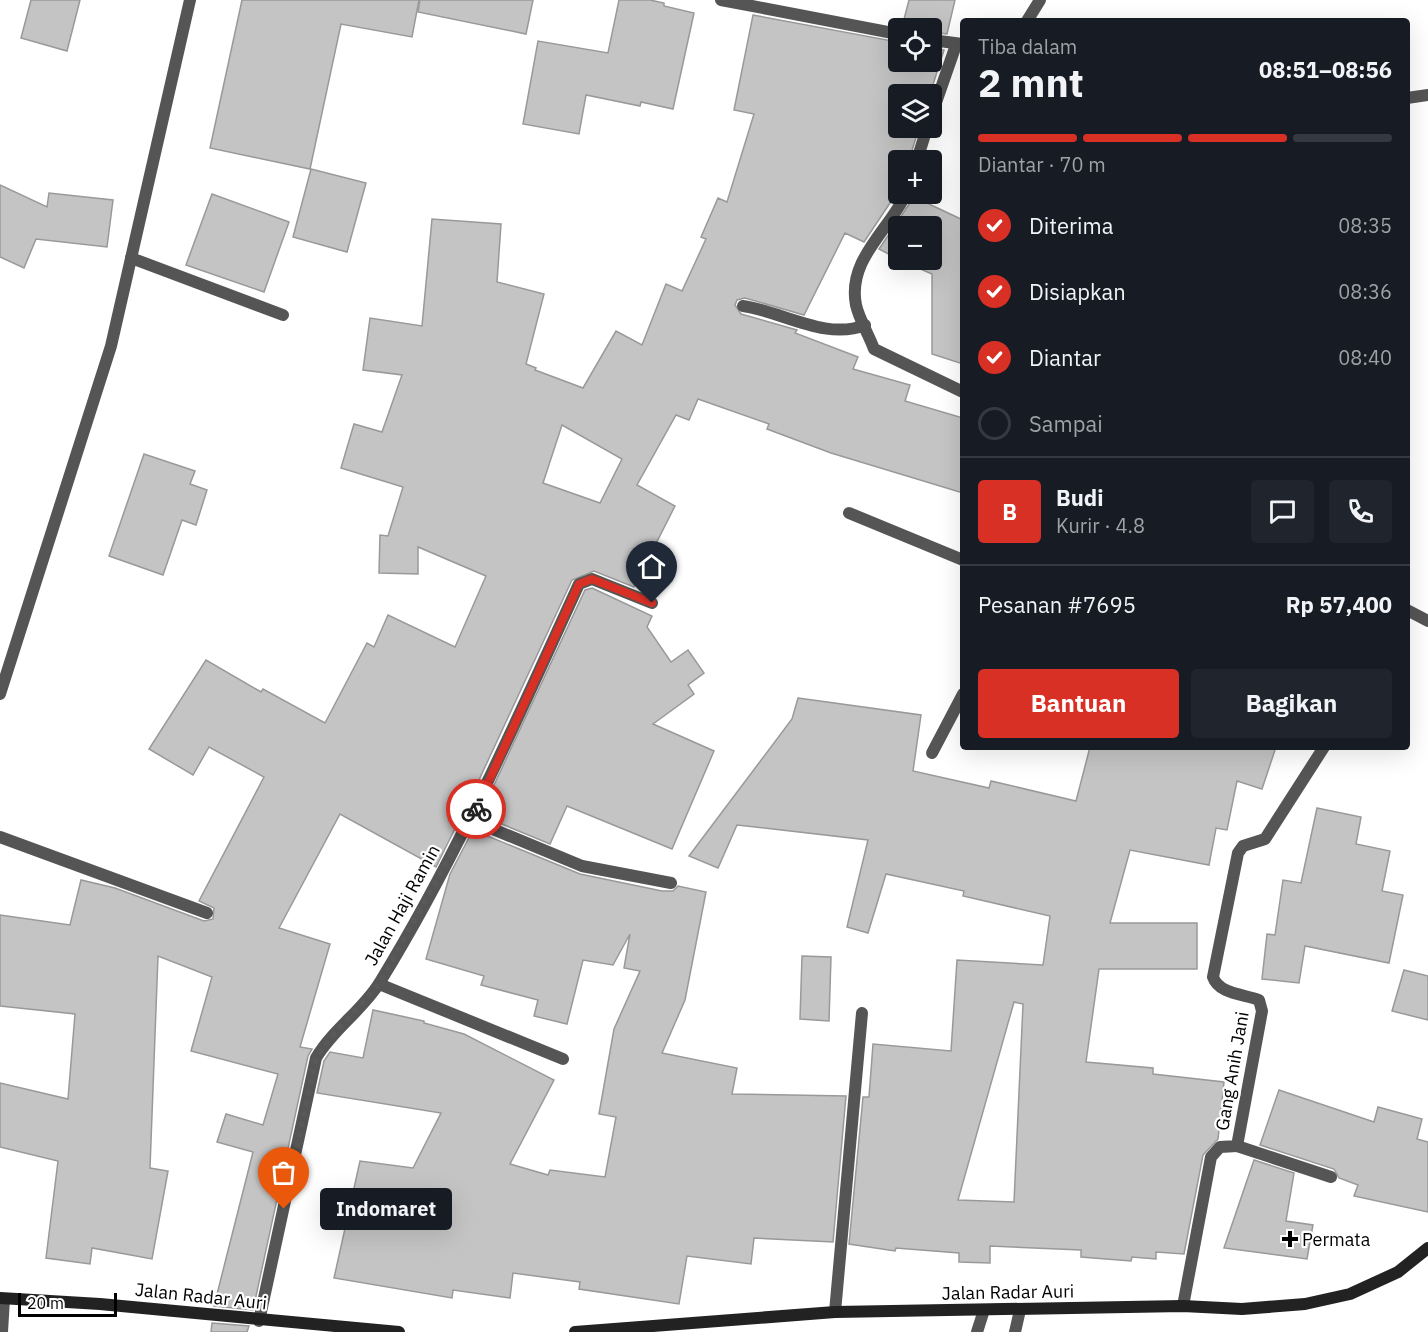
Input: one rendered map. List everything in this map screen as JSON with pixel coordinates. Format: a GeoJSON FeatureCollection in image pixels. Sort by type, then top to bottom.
{"type":"FeatureCollection","features":[{"type":"Feature","properties":{"kind":"main road","name":"Jalan Radar Auri"},"geometry":{"type":"LineString","coordinates":[[575,1332],[714,1326],[835,1312],[1183,1306],[1242,1309],[1305,1304],[1350,1294],[1398,1272],[1428,1248]]}},
{"type":"Feature","properties":{"kind":"main road","name":"Jalan Radar Auri"},"geometry":{"type":"LineString","coordinates":[[2,1299],[100,1304],[259,1321],[399,1332]]}},
{"type":"Feature","properties":{"kind":"street"},"geometry":{"type":"LineString","coordinates":[[0,694],[111,346],[190,0]]}},
{"type":"Feature","properties":{"kind":"street"},"geometry":{"type":"LineString","coordinates":[[721,0],[888,32]]}},
{"type":"Feature","properties":{"kind":"street"},"geometry":{"type":"LineString","coordinates":[[1029,18],[1040,0]]}},
{"type":"Feature","properties":{"kind":"street"},"geometry":{"type":"LineString","coordinates":[[942,41],[960,44],[942,89]]}},
{"type":"Feature","properties":{"kind":"street"},"geometry":{"type":"LineString","coordinates":[[1410,98],[1428,95]]}},
{"type":"Feature","properties":{"kind":"street"},"geometry":{"type":"LineString","coordinates":[[899,204],[864,257],[854,286],[856,307],[874,349],[960,391]]}},
{"type":"Feature","properties":{"kind":"street"},"geometry":{"type":"LineString","coordinates":[[131,258],[283,315]]}},
{"type":"Feature","properties":{"kind":"street"},"geometry":{"type":"LineString","coordinates":[[743,306],[770,311],[827,328],[854,329],[865,325]]}},
{"type":"Feature","properties":{"kind":"street"},"geometry":{"type":"LineString","coordinates":[[849,513],[960,559]]}},
{"type":"Feature","properties":{"kind":"street","name":"Jalan Haji Ramin"},"geometry":{"type":"LineString","coordinates":[[259,1321],[316,1058],[332,1036],[379,984],[471,820],[579,584],[592,579],[652,603]]}},
{"type":"Feature","properties":{"kind":"street"},"geometry":{"type":"LineString","coordinates":[[1410,612],[1428,621]]}},
{"type":"Feature","properties":{"kind":"street"},"geometry":{"type":"LineString","coordinates":[[932,753],[960,700]]}},
{"type":"Feature","properties":{"kind":"street","name":"Gang Anih Jani"},"geometry":{"type":"LineString","coordinates":[[1183,1306],[1212,1157],[1220,1147],[1237,1146],[1262,1011],[1259,1000],[1223,990],[1215,984],[1213,977],[1235,865],[1243,846],[1265,839],[1322,750]]}},
{"type":"Feature","properties":{"kind":"street"},"geometry":{"type":"LineString","coordinates":[[471,820],[582,866],[671,883]]}},
{"type":"Feature","properties":{"kind":"street"},"geometry":{"type":"LineString","coordinates":[[0,837],[207,913]]}},
{"type":"Feature","properties":{"kind":"street"},"geometry":{"type":"LineString","coordinates":[[379,984],[563,1059]]}},
{"type":"Feature","properties":{"kind":"street"},"geometry":{"type":"LineString","coordinates":[[835,1312],[862,1013]]}},
{"type":"Feature","properties":{"kind":"street"},"geometry":{"type":"LineString","coordinates":[[1237,1146],[1331,1177]]}},
{"type":"Feature","properties":{"kind":"street"},"geometry":{"type":"LineString","coordinates":[[2,1299],[2,1332]]}},
{"type":"Feature","properties":{"kind":"street"},"geometry":{"type":"LineString","coordinates":[[977,1332],[984,1310]]}},
{"type":"Feature","properties":{"kind":"street"},"geometry":{"type":"LineString","coordinates":[[1015,1332],[1020,1310]]}},
{"type":"Feature","properties":{"kind":"building"},"geometry":{"type":"Polygon","coordinates":[[[31,0],[80,0],[67,51],[21,38],[31,0]]]}},
{"type":"Feature","properties":{"kind":"building"},"geometry":{"type":"Polygon","coordinates":[[[242,0],[419,0],[412,37],[341,24],[310,169],[210,148],[242,0]]]}},
{"type":"Feature","properties":{"kind":"building"},"geometry":{"type":"Polygon","coordinates":[[[420,0],[533,0],[526,34],[418,12],[420,0]]]}},
{"type":"Feature","properties":{"kind":"building"},"geometry":{"type":"Polygon","coordinates":[[[619,0],[650,0],[694,13],[673,109],[641,102],[640,106],[586,95],[579,134],[523,124],[538,41],[608,53],[619,0]]]}},
{"type":"Feature","properties":{"kind":"building"},"geometry":{"type":"Polygon","coordinates":[[[909,0],[955,0],[947,34],[942,33],[942,18],[904,18],[909,0]]]}},
{"type":"Feature","properties":{"kind":"building"},"geometry":{"type":"Polygon","coordinates":[[[753,15],[888,40],[888,72],[937,72],[933,84],[888,84],[888,138],[916,138],[912,150],[888,150],[889,204],[864,242],[845,233],[804,315],[745,298],[737,300],[735,305],[741,314],[797,330],[795,333],[858,357],[853,369],[910,385],[905,401],[960,417],[960,492],[831,453],[767,429],[769,424],[698,399],[689,420],[676,415],[637,485],[675,506],[634,587],[594,571],[572,580],[436,867],[340,814],[279,928],[330,944],[300,1047],[312,1049],[308,1056],[253,1310],[214,1306],[253,1152],[217,1142],[226,1114],[263,1125],[278,1074],[191,1051],[212,977],[158,956],[150,1168],[168,1171],[152,1259],[92,1248],[90,1264],[46,1258],[58,1161],[0,1147],[0,1083],[68,1099],[75,1014],[0,1006],[0,915],[70,925],[81,880],[115,888],[204,921],[213,919],[214,908],[199,901],[264,777],[209,747],[193,775],[149,749],[206,660],[261,692],[263,689],[325,723],[367,643],[374,647],[388,615],[455,647],[486,576],[418,547],[418,574],[379,573],[380,535],[388,536],[403,487],[341,468],[354,424],[382,432],[402,375],[363,370],[370,318],[422,326],[432,219],[501,224],[497,282],[544,294],[526,364],[536,368],[535,370],[583,388],[616,331],[642,345],[666,284],[682,291],[706,239],[701,237],[718,198],[727,202],[754,114],[734,110],[753,15]],[[562,425],[543,483],[600,503],[622,459],[562,425]]]}},
{"type":"Feature","properties":{"kind":"building"},"geometry":{"type":"Polygon","coordinates":[[[311,169],[366,183],[347,252],[293,237],[311,169]]]}},
{"type":"Feature","properties":{"kind":"building"},"geometry":{"type":"Polygon","coordinates":[[[0,185],[47,207],[49,193],[113,200],[107,247],[36,239],[24,268],[0,257],[0,185]]]}},
{"type":"Feature","properties":{"kind":"building"},"geometry":{"type":"Polygon","coordinates":[[[212,194],[289,222],[264,292],[186,265],[212,194]]]}},
{"type":"Feature","properties":{"kind":"building"},"geometry":{"type":"Polygon","coordinates":[[[909,204],[929,204],[960,219],[960,363],[932,354],[932,274],[923,270],[942,270],[942,216],[901,216],[909,204]]]}},
{"type":"Feature","properties":{"kind":"building"},"geometry":{"type":"Polygon","coordinates":[[[888,236],[888,254],[879,249],[888,236]]]}},
{"type":"Feature","properties":{"kind":"building"},"geometry":{"type":"Polygon","coordinates":[[[144,454],[195,471],[190,484],[207,490],[196,525],[182,520],[163,575],[109,556],[144,454]]]}},
{"type":"Feature","properties":{"kind":"building"},"geometry":{"type":"Polygon","coordinates":[[[592,588],[652,616],[647,627],[671,662],[688,650],[704,673],[688,685],[694,694],[653,724],[714,751],[672,849],[567,806],[550,844],[480,815],[585,590],[592,588]]]}},
{"type":"Feature","properties":{"kind":"building"},"geometry":{"type":"Polygon","coordinates":[[[798,698],[921,715],[913,771],[989,788],[991,781],[1076,801],[1089,750],[1275,750],[1262,789],[1237,781],[1227,830],[1216,828],[1209,865],[1130,850],[1110,923],[1197,923],[1197,969],[1099,969],[1086,1062],[1153,1068],[1153,1074],[1224,1082],[1218,1139],[1203,1155],[1184,1254],[1156,1252],[1156,1259],[1132,1257],[1131,1261],[1081,1257],[1081,1250],[990,1246],[990,1263],[959,1262],[959,1253],[896,1248],[895,1251],[849,1244],[863,1097],[869,1097],[873,1044],[951,1051],[957,960],[1043,965],[1050,916],[963,896],[964,891],[886,874],[868,933],[847,927],[868,840],[737,825],[718,868],[689,856],[792,719],[798,698]],[[1014,1002],[958,1200],[1014,1202],[1023,1004],[1014,1002]]]}},
{"type":"Feature","properties":{"kind":"building"},"geometry":{"type":"Polygon","coordinates":[[[1317,808],[1361,817],[1356,844],[1390,851],[1382,891],[1403,895],[1389,963],[1305,946],[1299,983],[1262,979],[1267,934],[1275,935],[1283,880],[1301,883],[1317,808]]]}},
{"type":"Feature","properties":{"kind":"building"},"geometry":{"type":"Polygon","coordinates":[[[473,830],[580,874],[662,891],[673,891],[678,886],[706,892],[685,1000],[662,1053],[737,1068],[732,1094],[846,1096],[833,1242],[754,1238],[751,1264],[687,1256],[679,1304],[579,1289],[580,1282],[513,1273],[510,1298],[453,1290],[452,1298],[334,1278],[360,1161],[413,1168],[441,1113],[317,1093],[324,1061],[330,1052],[363,1058],[373,1010],[424,1021],[424,1023],[464,1034],[554,1080],[510,1164],[548,1175],[550,1170],[605,1177],[616,1117],[599,1114],[614,1029],[640,971],[624,968],[630,934],[613,965],[583,960],[567,1024],[534,1016],[538,1000],[481,985],[484,976],[426,959],[450,874],[473,830]]]}},
{"type":"Feature","properties":{"kind":"building"},"geometry":{"type":"Polygon","coordinates":[[[802,956],[831,957],[829,1021],[800,1019],[802,956]]]}},
{"type":"Feature","properties":{"kind":"building"},"geometry":{"type":"Polygon","coordinates":[[[1404,970],[1428,976],[1428,1020],[1392,1011],[1404,970]]]}},
{"type":"Feature","properties":{"kind":"building"},"geometry":{"type":"Polygon","coordinates":[[[1279,1090],[1374,1122],[1378,1107],[1422,1119],[1417,1139],[1428,1142],[1428,1212],[1354,1196],[1358,1185],[1339,1178],[1334,1169],[1260,1145],[1279,1090]]]}},
{"type":"Feature","properties":{"kind":"building"},"geometry":{"type":"Polygon","coordinates":[[[1254,1160],[1294,1173],[1286,1221],[1313,1225],[1307,1259],[1224,1248],[1254,1160]]]}},
{"type":"Feature","properties":{"kind":"building"},"geometry":{"type":"Polygon","coordinates":[[[212,1323],[249,1326],[247,1332],[211,1332],[212,1323]]]}},
{"type":"Feature","properties":{"kind":"way so far"},"geometry":{"type":"LineString","coordinates":[[284,1209],[316,1058],[323,1046],[379,984],[476,809]]}},
{"type":"Feature","properties":{"kind":"place","name":"Indomaret"},"geometry":{"type":"Point","coordinates":[284,1209]}},
{"type":"Feature","properties":{"kind":"place","name":"Permata"},"geometry":{"type":"Point","coordinates":[1290,1239]}},
{"type":"Feature","properties":{"kind":"route"},"geometry":{"type":"LineString","coordinates":[[476,809],[579,584],[584,580],[592,579],[652,603]]}}]}
